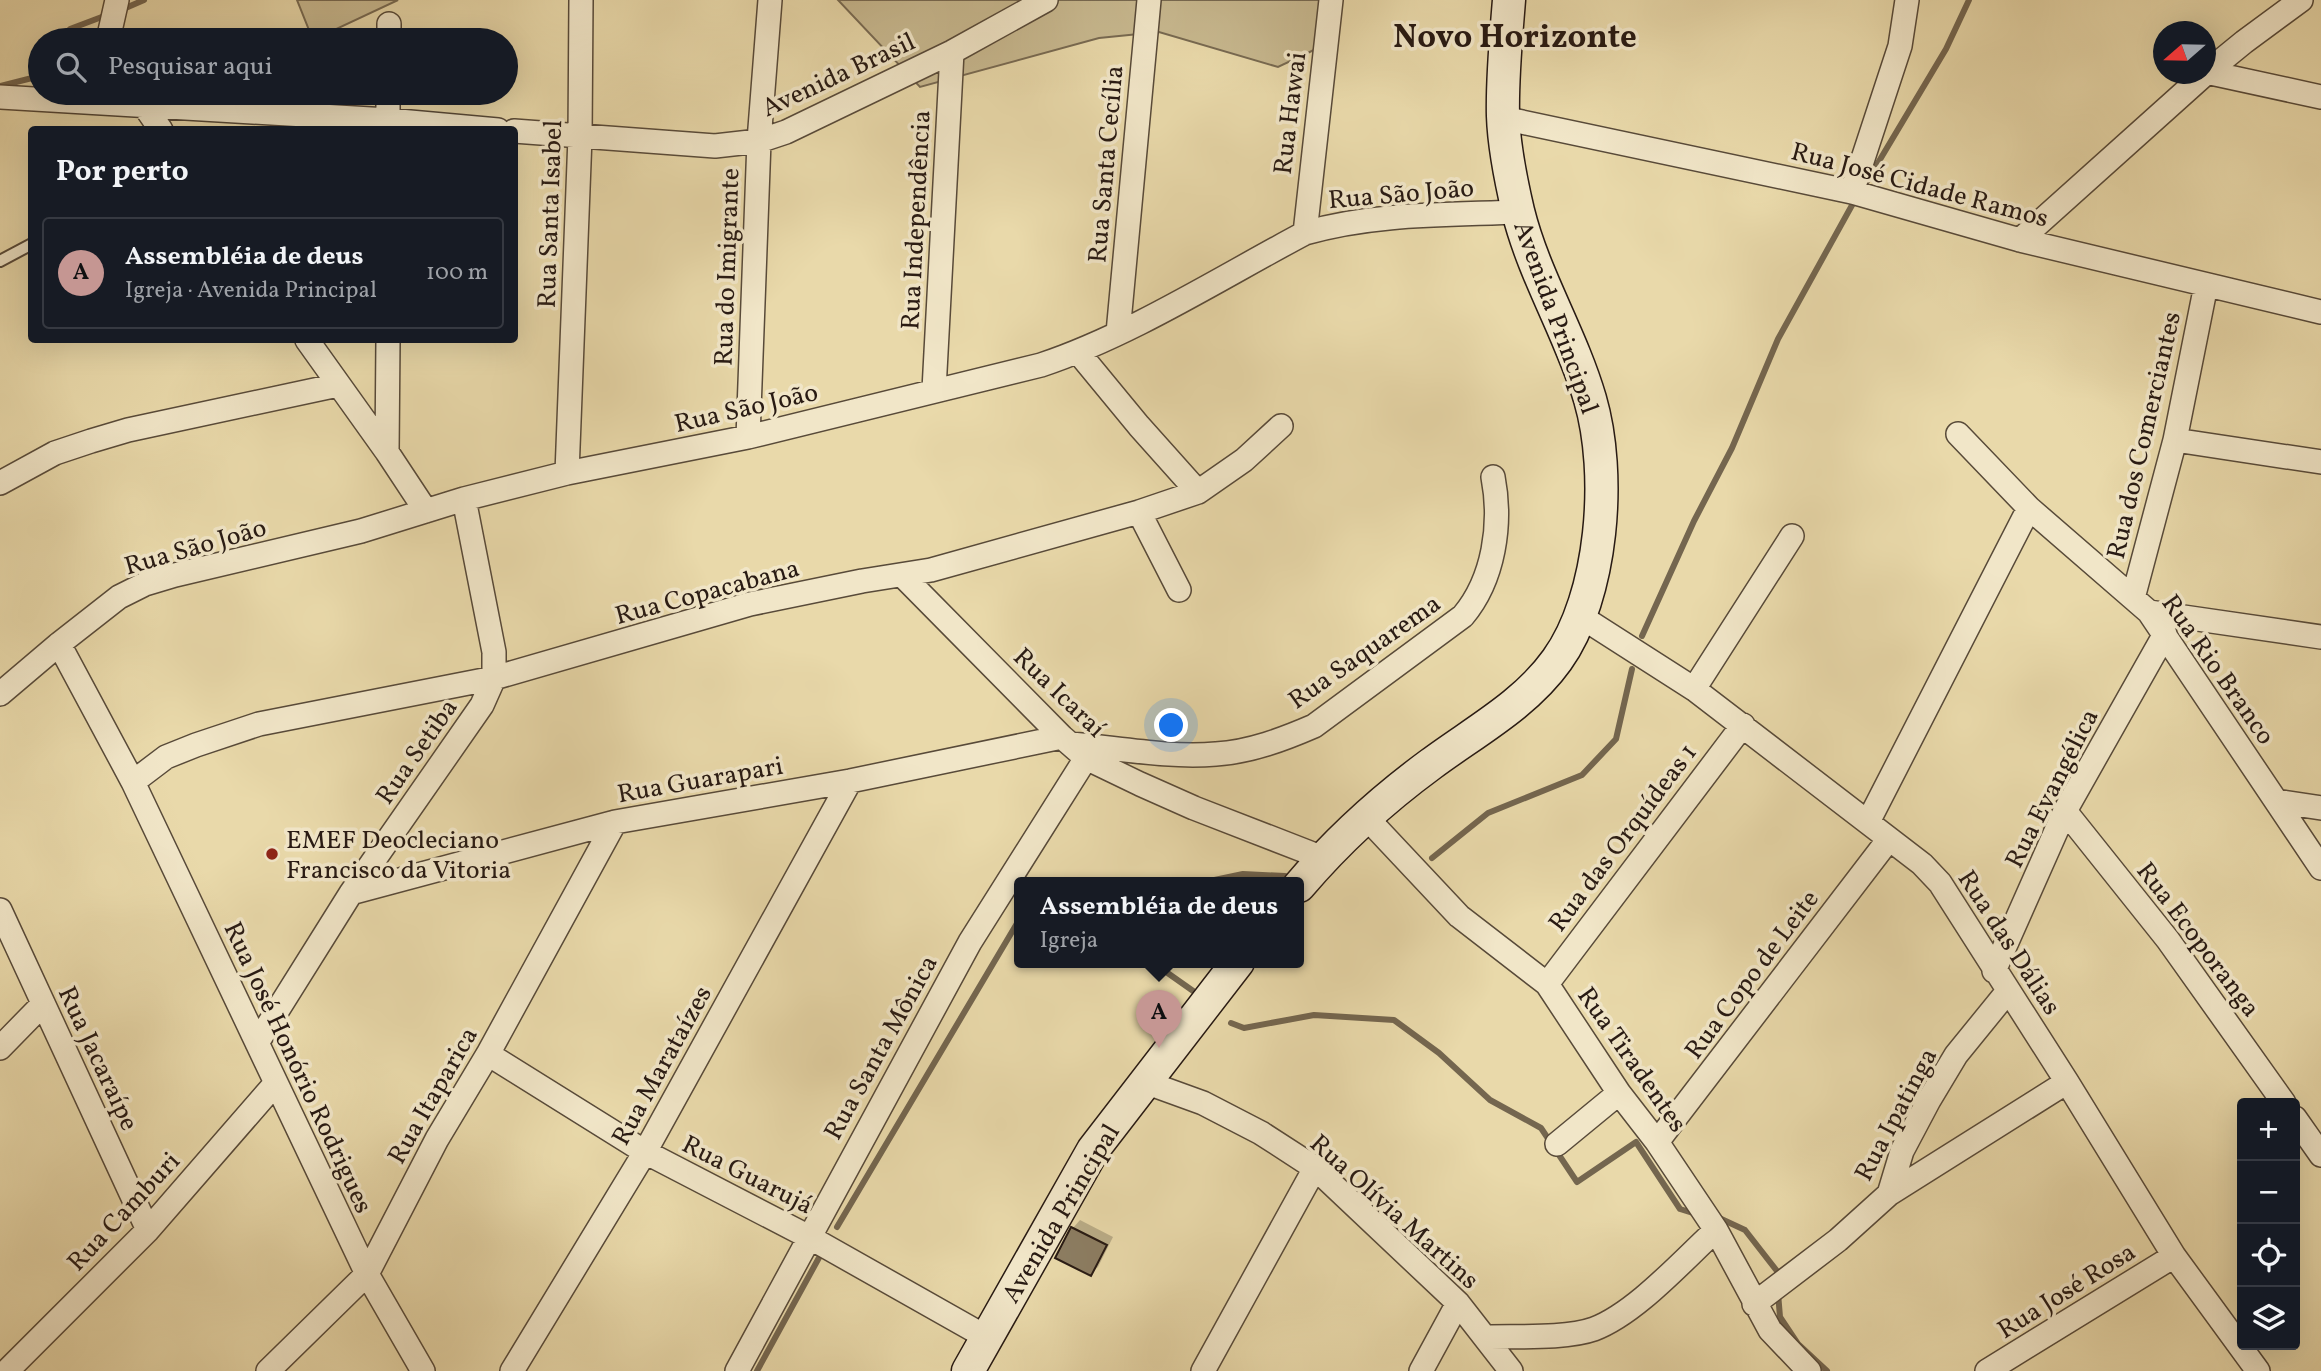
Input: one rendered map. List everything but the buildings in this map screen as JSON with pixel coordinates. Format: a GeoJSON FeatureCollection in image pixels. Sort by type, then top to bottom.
{"type":"FeatureCollection","features":[{"type":"Feature","properties":{"kind":"street"},"geometry":{"type":"LineString","coordinates":[[111,28],[117,0]]}},
{"type":"Feature","properties":{"kind":"street","name":"Rua Santa Isabel"},"geometry":{"type":"LineString","coordinates":[[567,473],[580,137],[581,0]]}},
{"type":"Feature","properties":{"kind":"street","name":"Rua do Imigrante"},"geometry":{"type":"LineString","coordinates":[[748,437],[759,141],[770,0]]}},
{"type":"Feature","properties":{"kind":"street","name":"Avenida Brasil"},"geometry":{"type":"LineString","coordinates":[[518,131],[715,146],[759,141],[786,132],[952,52],[1046,0]]}},
{"type":"Feature","properties":{"kind":"street","name":"Rua Santa Cecília"},"geometry":{"type":"LineString","coordinates":[[1118,333],[1149,0]]}},
{"type":"Feature","properties":{"kind":"street","name":"Rua Hawai"},"geometry":{"type":"LineString","coordinates":[[1305,233],[1331,0]]}},
{"type":"Feature","properties":{"kind":"street","name":"Avenida Principal"},"geometry":{"type":"LineString","coordinates":[[1304,880],[1365,817],[1429,765],[1505,712],[1530,691],[1556,662],[1580,616],[1598,541],[1602,475],[1597,432],[1586,386],[1528,244],[1519,212],[1503,118],[1510,0]]}},
{"type":"Feature","properties":{"kind":"street"},"geometry":{"type":"LineString","coordinates":[[1852,192],[1900,46],[1907,0]]}},
{"type":"Feature","properties":{"kind":"street"},"geometry":{"type":"LineString","coordinates":[[2216,65],[2301,0]]}},
{"type":"Feature","properties":{"kind":"street","name":"Rua Independência"},"geometry":{"type":"LineString","coordinates":[[934,390],[952,52]]}},
{"type":"Feature","properties":{"kind":"street"},"geometry":{"type":"LineString","coordinates":[[2216,75],[2321,97]]}},
{"type":"Feature","properties":{"kind":"street"},"geometry":{"type":"LineString","coordinates":[[2020,240],[2194,84]]}},
{"type":"Feature","properties":{"kind":"street"},"geometry":{"type":"LineString","coordinates":[[0,97],[28,97]]}},
{"type":"Feature","properties":{"kind":"street"},"geometry":{"type":"LineString","coordinates":[[144,105],[158,126]]}},
{"type":"Feature","properties":{"kind":"street"},"geometry":{"type":"LineString","coordinates":[[186,105],[410,126]]}},
{"type":"Feature","properties":{"kind":"street"},"geometry":{"type":"LineString","coordinates":[[388,105],[388,125]]}},
{"type":"Feature","properties":{"kind":"street"},"geometry":{"type":"LineString","coordinates":[[216,126],[233,111]]}},
{"type":"Feature","properties":{"kind":"street","name":"Rua José Cidade Ramos"},"geometry":{"type":"LineString","coordinates":[[1503,118],[1852,192],[2020,240],[2321,312]]}},
{"type":"Feature","properties":{"kind":"street","name":"Rua São João"},"geometry":{"type":"LineString","coordinates":[[0,694],[119,597],[145,584],[361,531],[464,499],[567,473],[748,437],[1041,365],[1078,352],[1118,333],[1305,233],[1369,219],[1519,212]]}},
{"type":"Feature","properties":{"kind":"street","name":"Rua dos Comerciantes"},"geometry":{"type":"LineString","coordinates":[[2141,605],[2206,285]]}},
{"type":"Feature","properties":{"kind":"street"},"geometry":{"type":"LineString","coordinates":[[309,343],[426,511]]}},
{"type":"Feature","properties":{"kind":"street"},"geometry":{"type":"LineString","coordinates":[[387,452],[388,343]]}},
{"type":"Feature","properties":{"kind":"street"},"geometry":{"type":"LineString","coordinates":[[1078,352],[1198,492]]}},
{"type":"Feature","properties":{"kind":"street"},"geometry":{"type":"LineString","coordinates":[[0,483],[55,453],[103,437],[338,385]]}},
{"type":"Feature","properties":{"kind":"street","name":"Rua Copacabana"},"geometry":{"type":"LineString","coordinates":[[133,782],[166,757],[259,724],[494,678],[751,604],[862,581],[932,570],[1139,512],[1198,492],[1244,460],[1281,426]]}},
{"type":"Feature","properties":{"kind":"street","name":"Rua Rio Branco"},"geometry":{"type":"LineString","coordinates":[[1958,434],[2029,508],[2141,605],[2165,635],[2321,868]]}},
{"type":"Feature","properties":{"kind":"street"},"geometry":{"type":"LineString","coordinates":[[2175,440],[2321,462]]}},
{"type":"Feature","properties":{"kind":"street","name":"Rua Saquarema"},"geometry":{"type":"LineString","coordinates":[[1073,746],[1217,754],[1288,737],[1314,726],[1463,616],[1476,601],[1485,582],[1496,523],[1497,498],[1493,477]]}},
{"type":"Feature","properties":{"kind":"street","name":"Rua Setiba"},"geometry":{"type":"LineString","coordinates":[[257,1043],[351,892],[482,705],[494,678],[494,652],[464,499]]}},
{"type":"Feature","properties":{"kind":"street"},"geometry":{"type":"LineString","coordinates":[[1868,822],[2029,508]]}},
{"type":"Feature","properties":{"kind":"street"},"geometry":{"type":"LineString","coordinates":[[1139,512],[1179,590]]}},
{"type":"Feature","properties":{"kind":"street"},"geometry":{"type":"LineString","coordinates":[[1694,689],[1792,536]]}},
{"type":"Feature","properties":{"kind":"street","name":"Rua Icaraí"},"geometry":{"type":"LineString","coordinates":[[902,575],[1073,746],[1194,808],[1323,858]]}},
{"type":"Feature","properties":{"kind":"street"},"geometry":{"type":"LineString","coordinates":[[2141,605],[2321,637]]}},
{"type":"Feature","properties":{"kind":"street","name":"Rua das Dálias"},"geometry":{"type":"LineString","coordinates":[[1580,616],[1694,689],[1743,725],[1922,864],[1940,883],[2174,1256],[2258,1371]]}},
{"type":"Feature","properties":{"kind":"street","name":"Rua Evangélica"},"geometry":{"type":"LineString","coordinates":[[1994,971],[2065,811],[2165,635]]}},
{"type":"Feature","properties":{"kind":"street","name":"Rua José Honório Rodrigues"},"geometry":{"type":"LineString","coordinates":[[59,644],[133,782],[367,1274],[423,1371]]}},
{"type":"Feature","properties":{"kind":"street","name":"Rua das Orquídeas 1"},"geometry":{"type":"LineString","coordinates":[[1547,984],[1743,725]]}},
{"type":"Feature","properties":{"kind":"street","name":"Rua Guarapari"},"geometry":{"type":"LineString","coordinates":[[351,892],[615,822],[1073,746]]}},
{"type":"Feature","properties":{"kind":"street","name":"Rua Santa Mônica"},"geometry":{"type":"LineString","coordinates":[[737,1371],[1073,746]]}},
{"type":"Feature","properties":{"kind":"street","name":"Rua Marataízes"},"geometry":{"type":"LineString","coordinates":[[512,1371],[645,1152],[850,781]]}},
{"type":"Feature","properties":{"kind":"street"},"geometry":{"type":"LineString","coordinates":[[2276,801],[2321,807]]}},
{"type":"Feature","properties":{"kind":"street","name":"Rua Ecoporanga"},"geometry":{"type":"LineString","coordinates":[[2065,811],[2168,940],[2280,1098]]}},
{"type":"Feature","properties":{"kind":"street","name":"Rua Tiradentes"},"geometry":{"type":"LineString","coordinates":[[1365,817],[1460,916],[1547,984],[1619,1093],[1657,1142],[1716,1230],[1770,1331],[1810,1371]]}},
{"type":"Feature","properties":{"kind":"street","name":"Rua Itaparica"},"geometry":{"type":"LineString","coordinates":[[268,1371],[367,1274],[437,1139],[488,1054],[615,822]]}},
{"type":"Feature","properties":{"kind":"street","name":"Rua Copo de Leite"},"geometry":{"type":"LineString","coordinates":[[1657,1142],[1889,839]]}},
{"type":"Feature","properties":{"kind":"street","name":"Rua Jacaraípe"},"geometry":{"type":"LineString","coordinates":[[0,910],[148,1230]]}},
{"type":"Feature","properties":{"kind":"street","name":"Avenida Principal"},"geometry":{"type":"LineString","coordinates":[[968,1371],[1093,1150],[1233,968]]}},
{"type":"Feature","properties":{"kind":"street","name":"Rua Ipatinga"},"geometry":{"type":"LineString","coordinates":[[1754,1304],[1838,1240],[1889,1194],[1902,1151],[1929,1100],[1956,1055],[2008,991]]}},
{"type":"Feature","properties":{"kind":"street"},"geometry":{"type":"LineString","coordinates":[[0,1048],[43,1004]]}},
{"type":"Feature","properties":{"kind":"street","name":"Rua Guarujá"},"geometry":{"type":"LineString","coordinates":[[488,1054],[645,1152],[809,1237],[986,1337]]}},
{"type":"Feature","properties":{"kind":"street","name":"Rua Olívia Martins"},"geometry":{"type":"LineString","coordinates":[[1144,1082],[1202,1103],[1261,1133],[1315,1168],[1458,1303],[1511,1371]]}},
{"type":"Feature","properties":{"kind":"street"},"geometry":{"type":"LineString","coordinates":[[1889,1194],[2067,1082]]}},
{"type":"Feature","properties":{"kind":"street","name":"Rua Camburi"},"geometry":{"type":"LineString","coordinates":[[7,1371],[148,1230],[275,1084]]}},
{"type":"Feature","properties":{"kind":"street"},"geometry":{"type":"LineString","coordinates":[[1557,1144],[1619,1093]]}},
{"type":"Feature","properties":{"kind":"street"},"geometry":{"type":"LineString","coordinates":[[2300,1125],[2321,1155]]}},
{"type":"Feature","properties":{"kind":"street"},"geometry":{"type":"LineString","coordinates":[[1203,1371],[1315,1168]]}},
{"type":"Feature","properties":{"kind":"street"},"geometry":{"type":"LineString","coordinates":[[1486,1338],[1572,1334],[1593,1329],[1615,1319],[1716,1230]]}},
{"type":"Feature","properties":{"kind":"street","name":"Rua José Rosa"},"geometry":{"type":"LineString","coordinates":[[1987,1371],[2174,1256]]}},
{"type":"Feature","properties":{"kind":"street"},"geometry":{"type":"LineString","coordinates":[[1421,1371],[1458,1303]]}},
{"type":"Feature","properties":{"kind":"lane"},"geometry":{"type":"LineString","coordinates":[[0,261],[28,246]]}},
{"type":"Feature","properties":{"kind":"shaded area"},"geometry":{"type":"Polygon","coordinates":[[[297,0],[398,0],[338,28],[308,28],[297,0]]]}},
{"type":"Feature","properties":{"kind":"shaded area"},"geometry":{"type":"Polygon","coordinates":[[[838,0],[1321,0],[1316,49],[1278,67],[1159,32],[1099,38],[920,87],[838,0]]]}},
{"type":"Feature","properties":{"kind":"waterway"},"geometry":{"type":"LineString","coordinates":[[121,10],[144,0]]}},
{"type":"Feature","properties":{"kind":"waterway"},"geometry":{"type":"LineString","coordinates":[[1866,183],[1946,49],[1969,0]]}},
{"type":"Feature","properties":{"kind":"waterway"},"geometry":{"type":"LineString","coordinates":[[73,28],[107,15]]}},
{"type":"Feature","properties":{"kind":"waterway"},"geometry":{"type":"LineString","coordinates":[[0,86],[28,79]]}},
{"type":"Feature","properties":{"kind":"waterway"},"geometry":{"type":"LineString","coordinates":[[1642,636],[1694,521],[1732,448],[1778,339],[1856,198]]}},
{"type":"Feature","properties":{"kind":"waterway"},"geometry":{"type":"LineString","coordinates":[[1432,858],[1488,813],[1582,775],[1616,739],[1632,669]]}},
{"type":"Feature","properties":{"kind":"waterway"},"geometry":{"type":"LineString","coordinates":[[1229,877],[1243,874],[1285,876]]}},
{"type":"Feature","properties":{"kind":"waterway"},"geometry":{"type":"LineString","coordinates":[[837,1227],[1014,928]]}},
{"type":"Feature","properties":{"kind":"waterway"},"geometry":{"type":"LineString","coordinates":[[1161,968],[1196,993]]}},
{"type":"Feature","properties":{"kind":"waterway"},"geometry":{"type":"LineString","coordinates":[[1231,1023],[1244,1028],[1314,1015],[1394,1020],[1439,1053],[1490,1100],[1541,1128],[1577,1182],[1636,1142],[1680,1209],[1696,1214]]}},
{"type":"Feature","properties":{"kind":"waterway"},"geometry":{"type":"LineString","coordinates":[[1717,1217],[1745,1230],[1777,1271],[1778,1279]]}},
{"type":"Feature","properties":{"kind":"waterway"},"geometry":{"type":"LineString","coordinates":[[757,1371],[821,1254]]}},
{"type":"Feature","properties":{"kind":"waterway"},"geometry":{"type":"LineString","coordinates":[[1778,1293],[1780,1317],[1798,1344],[1827,1371]]}},
{"type":"Feature","properties":{"kind":"place","name":"EMEF Deocleciano Francisco da Vitoria"},"geometry":{"type":"Point","coordinates":[272,854]}},
{"type":"Feature","properties":{"kind":"place","name":"Assembléia de deus"},"geometry":{"type":"Point","coordinates":[1159,1048]}},
{"type":"Feature","properties":{"kind":"district","name":"Novo Horizonte"},"geometry":{"type":"Point","coordinates":[1515,35]}}]}
